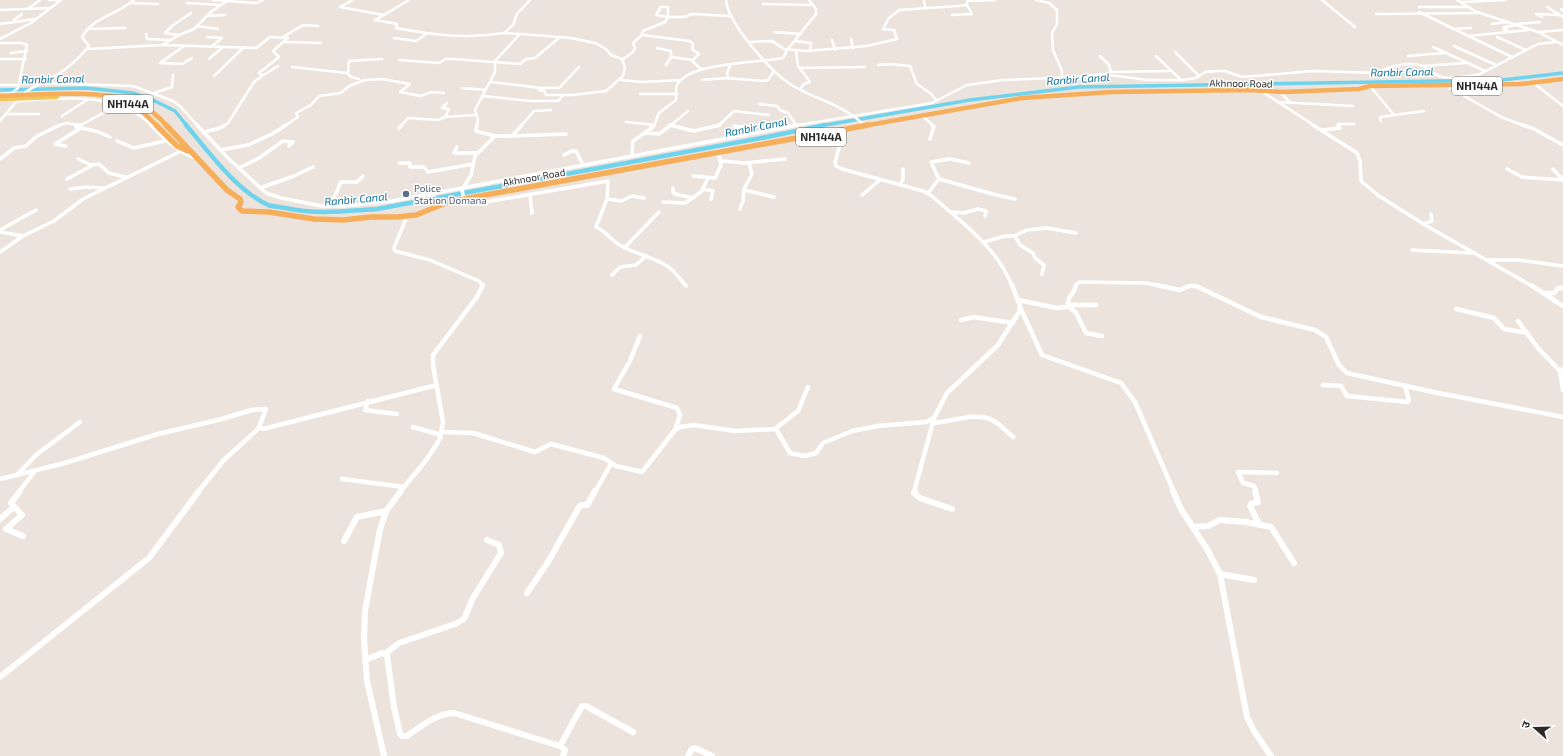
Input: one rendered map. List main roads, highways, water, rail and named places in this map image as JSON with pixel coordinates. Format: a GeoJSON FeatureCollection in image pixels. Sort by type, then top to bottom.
{"type":"FeatureCollection","features":[{"type":"Feature","properties":{"kind":"highway","name":"Akhnoor Road"},"geometry":{"type":"LineString","coordinates":[[60,95],[56,97],[102,99],[129,104],[142,111],[177,146],[190,152],[227,190],[240,199],[241,202],[238,207],[242,211],[269,212],[314,219],[343,220],[366,217],[406,216],[465,198],[615,172],[861,122],[920,116],[980,107],[1022,98],[1097,93],[1280,92],[1359,89],[1370,86],[1447,86],[1563,81]]}},
{"type":"Feature","properties":{"kind":"highway","name":"Akhnoor Road"},"geometry":{"type":"LineString","coordinates":[[1,96],[24,94],[60,95]]}},
{"type":"Feature","properties":{"kind":"highway","name":"Akhnoor Road"},"geometry":{"type":"LineString","coordinates":[[720,151],[743,152],[907,121],[920,116]]}},
{"type":"Feature","properties":{"kind":"main road"},"geometry":{"type":"LineString","coordinates":[[1,96],[60,95]]}},
{"type":"Feature","properties":{"kind":"waterway","name":"Ranbir Canal"},"geometry":{"type":"LineString","coordinates":[[821,126],[970,100],[1079,87],[1502,80],[1563,73]]}},
{"type":"Feature","properties":{"kind":"waterway","name":"Ranbir Canal"},"geometry":{"type":"LineString","coordinates":[[0,90],[86,88],[133,93],[155,101],[175,111],[187,126]]}},
{"type":"Feature","properties":{"kind":"waterway","name":"Ranbir Canal"},"geometry":{"type":"LineString","coordinates":[[186,125],[223,169],[245,190],[256,198],[268,205],[320,212],[377,209],[821,126]]}},
{"type":"Feature","properties":{"kind":"place","name":"Police Station Domana"},"geometry":{"type":"Point","coordinates":[406,194]}}]}
